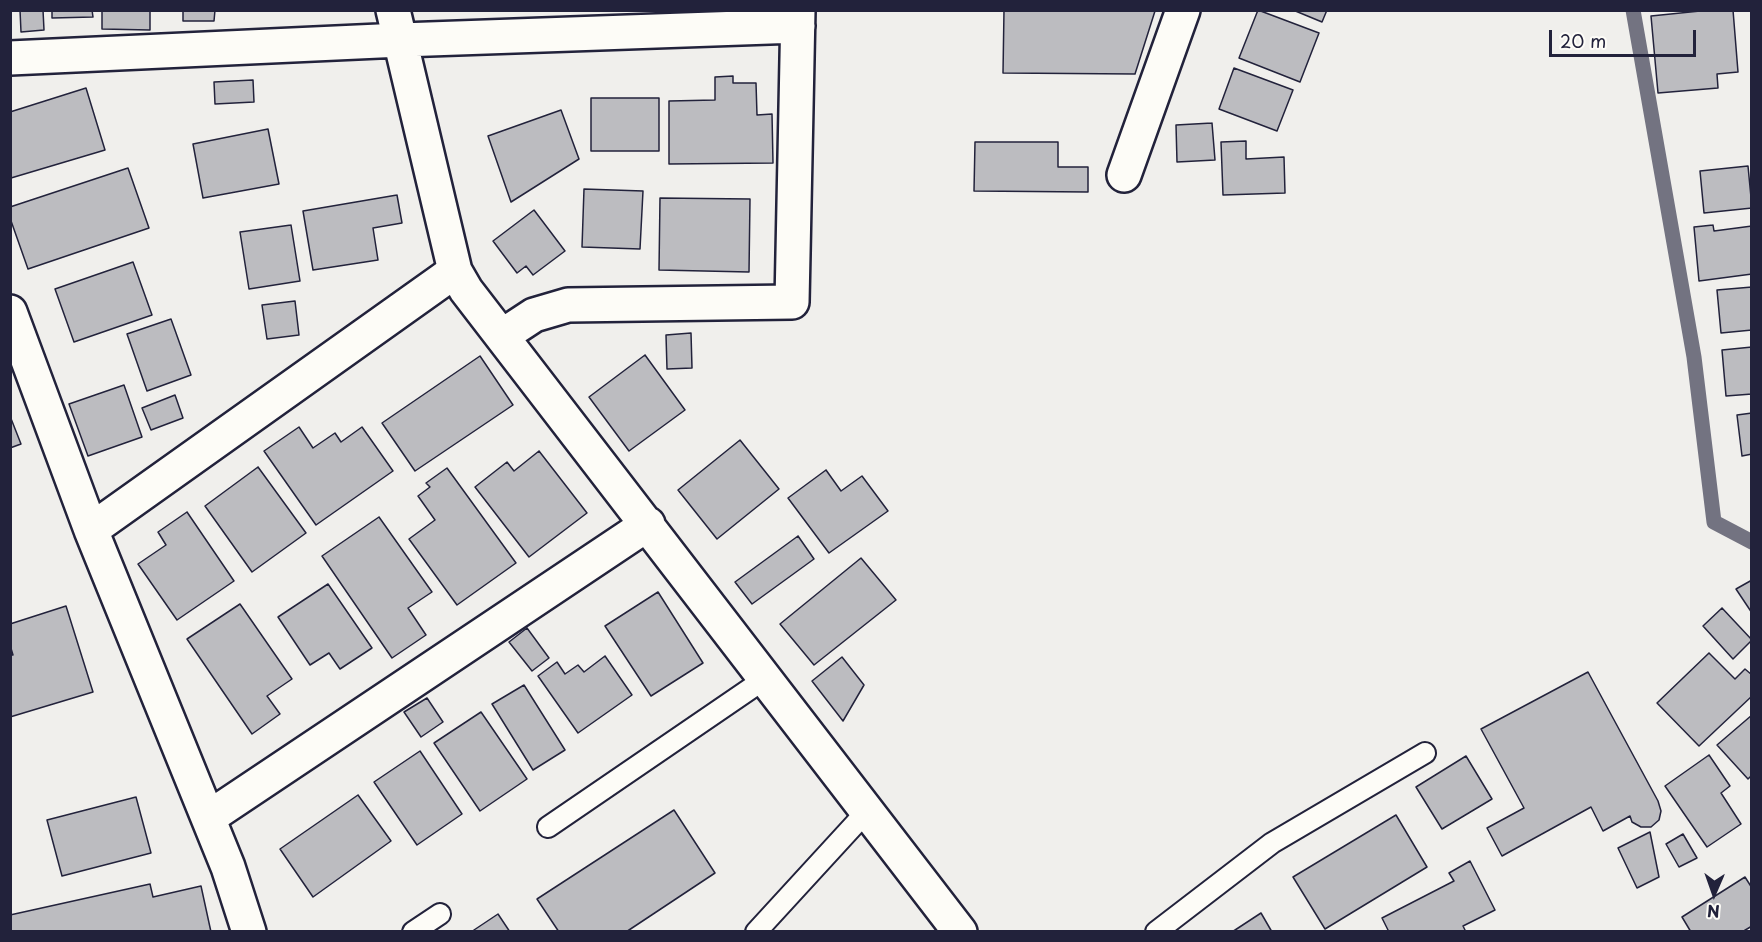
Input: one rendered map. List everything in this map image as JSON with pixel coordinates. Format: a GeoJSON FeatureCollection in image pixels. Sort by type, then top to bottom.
{"type":"FeatureCollection","features":[{"type":"Feature","properties":{"kind":"street"},"geometry":{"type":"LineString","coordinates":[[1124,175],[1183,10]]}},
{"type":"Feature","properties":{"kind":"street"},"geometry":{"type":"LineString","coordinates":[[10,58],[397,25],[798,18],[792,302],[568,305],[534,315],[502,336]]}},
{"type":"Feature","properties":{"kind":"street"},"geometry":{"type":"LineString","coordinates":[[397,25],[455,271],[466,290],[960,932]]}},
{"type":"Feature","properties":{"kind":"street"},"geometry":{"type":"LineString","coordinates":[[91,530],[455,271]]}},
{"type":"Feature","properties":{"kind":"street"},"geometry":{"type":"LineString","coordinates":[[10,312],[91,530],[228,867],[249,932]]}},
{"type":"Feature","properties":{"kind":"street"},"geometry":{"type":"LineString","coordinates":[[208,818],[648,524]]}},
{"type":"Feature","properties":{"kind":"lane"},"geometry":{"type":"LineString","coordinates":[[548,827],[766,678]]}},
{"type":"Feature","properties":{"kind":"lane"},"geometry":{"type":"LineString","coordinates":[[1156,932],[1272,843],[1425,753]]}},
{"type":"Feature","properties":{"kind":"lane"},"geometry":{"type":"LineString","coordinates":[[756,932],[867,811]]}},
{"type":"Feature","properties":{"kind":"lane"},"geometry":{"type":"LineString","coordinates":[[413,932],[440,914]]}},
{"type":"Feature","properties":{"kind":"building"},"geometry":{"type":"Polygon","coordinates":[[[20,10],[43,10],[44,30],[21,32],[20,10]]]}},
{"type":"Feature","properties":{"kind":"building"},"geometry":{"type":"Polygon","coordinates":[[[52,10],[92,10],[93,17],[52,18],[52,10]]]}},
{"type":"Feature","properties":{"kind":"building"},"geometry":{"type":"Polygon","coordinates":[[[102,10],[150,10],[150,30],[102,29],[102,10]]]}},
{"type":"Feature","properties":{"kind":"building"},"geometry":{"type":"Polygon","coordinates":[[[183,10],[215,10],[214,21],[183,21],[183,10]]]}},
{"type":"Feature","properties":{"kind":"building"},"geometry":{"type":"Polygon","coordinates":[[[1004,10],[1155,11],[1135,74],[1003,73],[1004,10]]]}},
{"type":"Feature","properties":{"kind":"building"},"geometry":{"type":"Polygon","coordinates":[[[1258,10],[1319,33],[1300,82],[1239,58],[1258,10]]]}},
{"type":"Feature","properties":{"kind":"building"},"geometry":{"type":"Polygon","coordinates":[[[1293,10],[1327,10],[1322,22],[1293,10]]]}},
{"type":"Feature","properties":{"kind":"building"},"geometry":{"type":"Polygon","coordinates":[[[1733,10],[1738,72],[1717,74],[1718,88],[1658,93],[1651,16],[1733,10]]]}},
{"type":"Feature","properties":{"kind":"building"},"geometry":{"type":"Polygon","coordinates":[[[1234,68],[1293,90],[1277,131],[1219,109],[1234,68]]]}},
{"type":"Feature","properties":{"kind":"building"},"geometry":{"type":"Polygon","coordinates":[[[733,76],[733,83],[756,83],[757,115],[772,114],[773,163],[669,164],[669,101],[715,100],[715,77],[733,76]]]}},
{"type":"Feature","properties":{"kind":"building"},"geometry":{"type":"Polygon","coordinates":[[[253,80],[254,102],[215,104],[214,82],[253,80]]]}},
{"type":"Feature","properties":{"kind":"building"},"geometry":{"type":"Polygon","coordinates":[[[86,88],[105,150],[11,178],[10,112],[86,88]]]}},
{"type":"Feature","properties":{"kind":"building"},"geometry":{"type":"Polygon","coordinates":[[[591,98],[659,98],[659,151],[591,151],[591,98]]]}},
{"type":"Feature","properties":{"kind":"building"},"geometry":{"type":"Polygon","coordinates":[[[561,110],[579,159],[511,202],[488,136],[561,110]]]}},
{"type":"Feature","properties":{"kind":"building"},"geometry":{"type":"Polygon","coordinates":[[[1212,123],[1215,160],[1177,162],[1176,125],[1212,123]]]}},
{"type":"Feature","properties":{"kind":"building"},"geometry":{"type":"Polygon","coordinates":[[[268,129],[279,184],[203,198],[193,144],[268,129]]]}},
{"type":"Feature","properties":{"kind":"building"},"geometry":{"type":"Polygon","coordinates":[[[1246,141],[1246,159],[1284,157],[1285,193],[1223,195],[1221,142],[1246,141]]]}},
{"type":"Feature","properties":{"kind":"building"},"geometry":{"type":"Polygon","coordinates":[[[975,142],[1058,142],[1058,167],[1088,167],[1088,192],[974,191],[975,142]]]}},
{"type":"Feature","properties":{"kind":"building"},"geometry":{"type":"Polygon","coordinates":[[[1748,166],[1752,208],[1704,213],[1700,171],[1748,166]]]}},
{"type":"Feature","properties":{"kind":"building"},"geometry":{"type":"Polygon","coordinates":[[[128,168],[149,228],[28,269],[10,218],[10,207],[128,168]]]}},
{"type":"Feature","properties":{"kind":"building"},"geometry":{"type":"Polygon","coordinates":[[[584,189],[643,191],[640,249],[582,247],[584,189]]]}},
{"type":"Feature","properties":{"kind":"building"},"geometry":{"type":"Polygon","coordinates":[[[397,195],[402,223],[373,228],[378,260],[313,270],[303,211],[397,195]]]}},
{"type":"Feature","properties":{"kind":"building"},"geometry":{"type":"Polygon","coordinates":[[[660,198],[750,199],[749,272],[659,270],[660,198]]]}},
{"type":"Feature","properties":{"kind":"building"},"geometry":{"type":"Polygon","coordinates":[[[534,210],[565,251],[533,275],[526,266],[517,273],[493,241],[534,210]]]}},
{"type":"Feature","properties":{"kind":"building"},"geometry":{"type":"Polygon","coordinates":[[[291,225],[300,281],[249,289],[240,232],[291,225]]]}},
{"type":"Feature","properties":{"kind":"building"},"geometry":{"type":"Polygon","coordinates":[[[1713,225],[1714,231],[1752,226],[1752,274],[1699,281],[1694,227],[1713,225]]]}},
{"type":"Feature","properties":{"kind":"building"},"geometry":{"type":"Polygon","coordinates":[[[133,262],[152,315],[74,342],[55,289],[133,262]]]}},
{"type":"Feature","properties":{"kind":"building"},"geometry":{"type":"Polygon","coordinates":[[[1752,287],[1752,330],[1721,333],[1717,290],[1752,287]]]}},
{"type":"Feature","properties":{"kind":"building"},"geometry":{"type":"Polygon","coordinates":[[[295,301],[299,335],[267,339],[262,305],[295,301]]]}},
{"type":"Feature","properties":{"kind":"building"},"geometry":{"type":"Polygon","coordinates":[[[171,319],[191,375],[147,391],[127,334],[171,319]]]}},
{"type":"Feature","properties":{"kind":"building"},"geometry":{"type":"Polygon","coordinates":[[[691,333],[692,368],[667,369],[666,335],[691,333]]]}},
{"type":"Feature","properties":{"kind":"building"},"geometry":{"type":"Polygon","coordinates":[[[1752,347],[1752,394],[1726,396],[1722,350],[1752,347]]]}},
{"type":"Feature","properties":{"kind":"building"},"geometry":{"type":"Polygon","coordinates":[[[645,355],[685,410],[629,451],[589,397],[645,355]]]}},
{"type":"Feature","properties":{"kind":"building"},"geometry":{"type":"Polygon","coordinates":[[[480,356],[513,405],[415,471],[382,423],[480,356]]]}},
{"type":"Feature","properties":{"kind":"building"},"geometry":{"type":"Polygon","coordinates":[[[124,385],[142,437],[88,456],[69,404],[124,385]]]}},
{"type":"Feature","properties":{"kind":"building"},"geometry":{"type":"Polygon","coordinates":[[[175,395],[183,418],[151,430],[142,408],[175,395]]]}},
{"type":"Feature","properties":{"kind":"building"},"geometry":{"type":"Polygon","coordinates":[[[1752,413],[1752,454],[1742,456],[1737,415],[1752,413]]]}},
{"type":"Feature","properties":{"kind":"building"},"geometry":{"type":"Polygon","coordinates":[[[10,416],[21,444],[10,448],[10,416]]]}},
{"type":"Feature","properties":{"kind":"building"},"geometry":{"type":"Polygon","coordinates":[[[299,427],[313,448],[335,433],[341,442],[362,427],[393,471],[316,525],[264,451],[299,427]]]}},
{"type":"Feature","properties":{"kind":"building"},"geometry":{"type":"Polygon","coordinates":[[[740,440],[779,489],[717,539],[678,490],[740,440]]]}},
{"type":"Feature","properties":{"kind":"building"},"geometry":{"type":"Polygon","coordinates":[[[539,451],[587,513],[529,557],[475,487],[507,462],[514,471],[539,451]]]}},
{"type":"Feature","properties":{"kind":"building"},"geometry":{"type":"Polygon","coordinates":[[[258,467],[306,533],[252,572],[205,506],[258,467]]]}},
{"type":"Feature","properties":{"kind":"building"},"geometry":{"type":"Polygon","coordinates":[[[447,468],[516,563],[457,605],[409,539],[435,520],[418,496],[430,487],[426,483],[447,468]]]}},
{"type":"Feature","properties":{"kind":"building"},"geometry":{"type":"Polygon","coordinates":[[[826,470],[841,491],[862,476],[888,511],[829,553],[788,498],[826,470]]]}},
{"type":"Feature","properties":{"kind":"building"},"geometry":{"type":"Polygon","coordinates":[[[187,512],[234,581],[177,620],[138,564],[166,545],[158,532],[187,512]]]}},
{"type":"Feature","properties":{"kind":"building"},"geometry":{"type":"Polygon","coordinates":[[[379,517],[432,592],[408,608],[426,635],[392,658],[322,556],[379,517]]]}},
{"type":"Feature","properties":{"kind":"building"},"geometry":{"type":"Polygon","coordinates":[[[798,536],[814,559],[752,604],[735,582],[798,536]]]}},
{"type":"Feature","properties":{"kind":"building"},"geometry":{"type":"Polygon","coordinates":[[[861,558],[896,600],[814,665],[780,624],[861,558]]]}},
{"type":"Feature","properties":{"kind":"building"},"geometry":{"type":"Polygon","coordinates":[[[1752,580],[1752,613],[1736,589],[1752,580]]]}},
{"type":"Feature","properties":{"kind":"building"},"geometry":{"type":"Polygon","coordinates":[[[328,584],[372,648],[340,669],[329,653],[310,665],[278,617],[328,584]]]}},
{"type":"Feature","properties":{"kind":"building"},"geometry":{"type":"Polygon","coordinates":[[[658,592],[703,663],[651,696],[605,626],[658,592]]]}},
{"type":"Feature","properties":{"kind":"building"},"geometry":{"type":"Polygon","coordinates":[[[240,604],[292,679],[267,696],[280,714],[252,734],[187,639],[240,604]]]}},
{"type":"Feature","properties":{"kind":"building"},"geometry":{"type":"Polygon","coordinates":[[[66,606],[93,692],[10,717],[10,655],[13,655],[10,645],[10,624],[66,606]]]}},
{"type":"Feature","properties":{"kind":"building"},"geometry":{"type":"Polygon","coordinates":[[[1722,608],[1752,640],[1733,659],[1703,626],[1722,608]]]}},
{"type":"Feature","properties":{"kind":"building"},"geometry":{"type":"Polygon","coordinates":[[[527,628],[549,658],[532,671],[509,642],[527,628]]]}},
{"type":"Feature","properties":{"kind":"building"},"geometry":{"type":"Polygon","coordinates":[[[1709,653],[1735,679],[1745,669],[1752,675],[1752,696],[1699,746],[1657,703],[1709,653]]]}},
{"type":"Feature","properties":{"kind":"building"},"geometry":{"type":"Polygon","coordinates":[[[605,656],[632,695],[578,733],[538,676],[557,662],[565,674],[578,665],[584,672],[605,656]]]}},
{"type":"Feature","properties":{"kind":"building"},"geometry":{"type":"Polygon","coordinates":[[[842,657],[864,685],[843,721],[812,681],[842,657]]]}},
{"type":"Feature","properties":{"kind":"building"},"geometry":{"type":"Polygon","coordinates":[[[1588,672],[1658,801],[1661,811],[1659,820],[1651,827],[1641,827],[1632,822],[1630,816],[1603,831],[1591,807],[1502,856],[1487,828],[1524,808],[1481,729],[1588,672]]]}},
{"type":"Feature","properties":{"kind":"building"},"geometry":{"type":"Polygon","coordinates":[[[524,685],[565,750],[533,770],[492,704],[524,685]]]}},
{"type":"Feature","properties":{"kind":"building"},"geometry":{"type":"Polygon","coordinates":[[[427,698],[443,722],[421,737],[404,712],[427,698]]]}},
{"type":"Feature","properties":{"kind":"building"},"geometry":{"type":"Polygon","coordinates":[[[481,712],[527,779],[480,811],[434,743],[481,712]]]}},
{"type":"Feature","properties":{"kind":"building"},"geometry":{"type":"Polygon","coordinates":[[[1752,715],[1752,775],[1748,779],[1717,745],[1752,715]]]}},
{"type":"Feature","properties":{"kind":"building"},"geometry":{"type":"Polygon","coordinates":[[[420,751],[462,814],[417,845],[374,782],[420,751]]]}},
{"type":"Feature","properties":{"kind":"building"},"geometry":{"type":"Polygon","coordinates":[[[1709,755],[1730,786],[1721,793],[1741,824],[1707,847],[1665,786],[1709,755]]]}},
{"type":"Feature","properties":{"kind":"building"},"geometry":{"type":"Polygon","coordinates":[[[1466,756],[1492,799],[1442,829],[1416,787],[1466,756]]]}},
{"type":"Feature","properties":{"kind":"building"},"geometry":{"type":"Polygon","coordinates":[[[358,795],[391,841],[313,897],[280,849],[358,795]]]}},
{"type":"Feature","properties":{"kind":"building"},"geometry":{"type":"Polygon","coordinates":[[[136,797],[151,853],[62,876],[47,820],[136,797]]]}},
{"type":"Feature","properties":{"kind":"building"},"geometry":{"type":"Polygon","coordinates":[[[674,810],[715,873],[626,932],[559,932],[537,899],[674,810]]]}},
{"type":"Feature","properties":{"kind":"building"},"geometry":{"type":"Polygon","coordinates":[[[1396,815],[1427,867],[1325,929],[1293,877],[1396,815]]]}},
{"type":"Feature","properties":{"kind":"building"},"geometry":{"type":"Polygon","coordinates":[[[1650,832],[1659,877],[1637,888],[1618,848],[1650,832]]]}},
{"type":"Feature","properties":{"kind":"building"},"geometry":{"type":"Polygon","coordinates":[[[1683,834],[1697,858],[1679,867],[1666,844],[1683,834]]]}},
{"type":"Feature","properties":{"kind":"building"},"geometry":{"type":"Polygon","coordinates":[[[1470,861],[1495,910],[1463,926],[1466,932],[1389,932],[1382,918],[1454,881],[1449,873],[1470,861]]]}},
{"type":"Feature","properties":{"kind":"building"},"geometry":{"type":"Polygon","coordinates":[[[1745,877],[1752,888],[1752,926],[1742,932],[1691,932],[1682,917],[1745,877]]]}},
{"type":"Feature","properties":{"kind":"building"},"geometry":{"type":"Polygon","coordinates":[[[150,884],[153,897],[201,886],[211,932],[10,932],[10,915],[150,884]]]}},
{"type":"Feature","properties":{"kind":"building"},"geometry":{"type":"Polygon","coordinates":[[[1261,913],[1272,932],[1232,932],[1261,913]]]}},
{"type":"Feature","properties":{"kind":"building"},"geometry":{"type":"Polygon","coordinates":[[[498,914],[510,932],[471,932],[498,914]]]}},
{"type":"Feature","properties":{"kind":"waterway"},"geometry":{"type":"LineString","coordinates":[[1633,10],[1694,357],[1714,522],[1752,542]]}}]}
